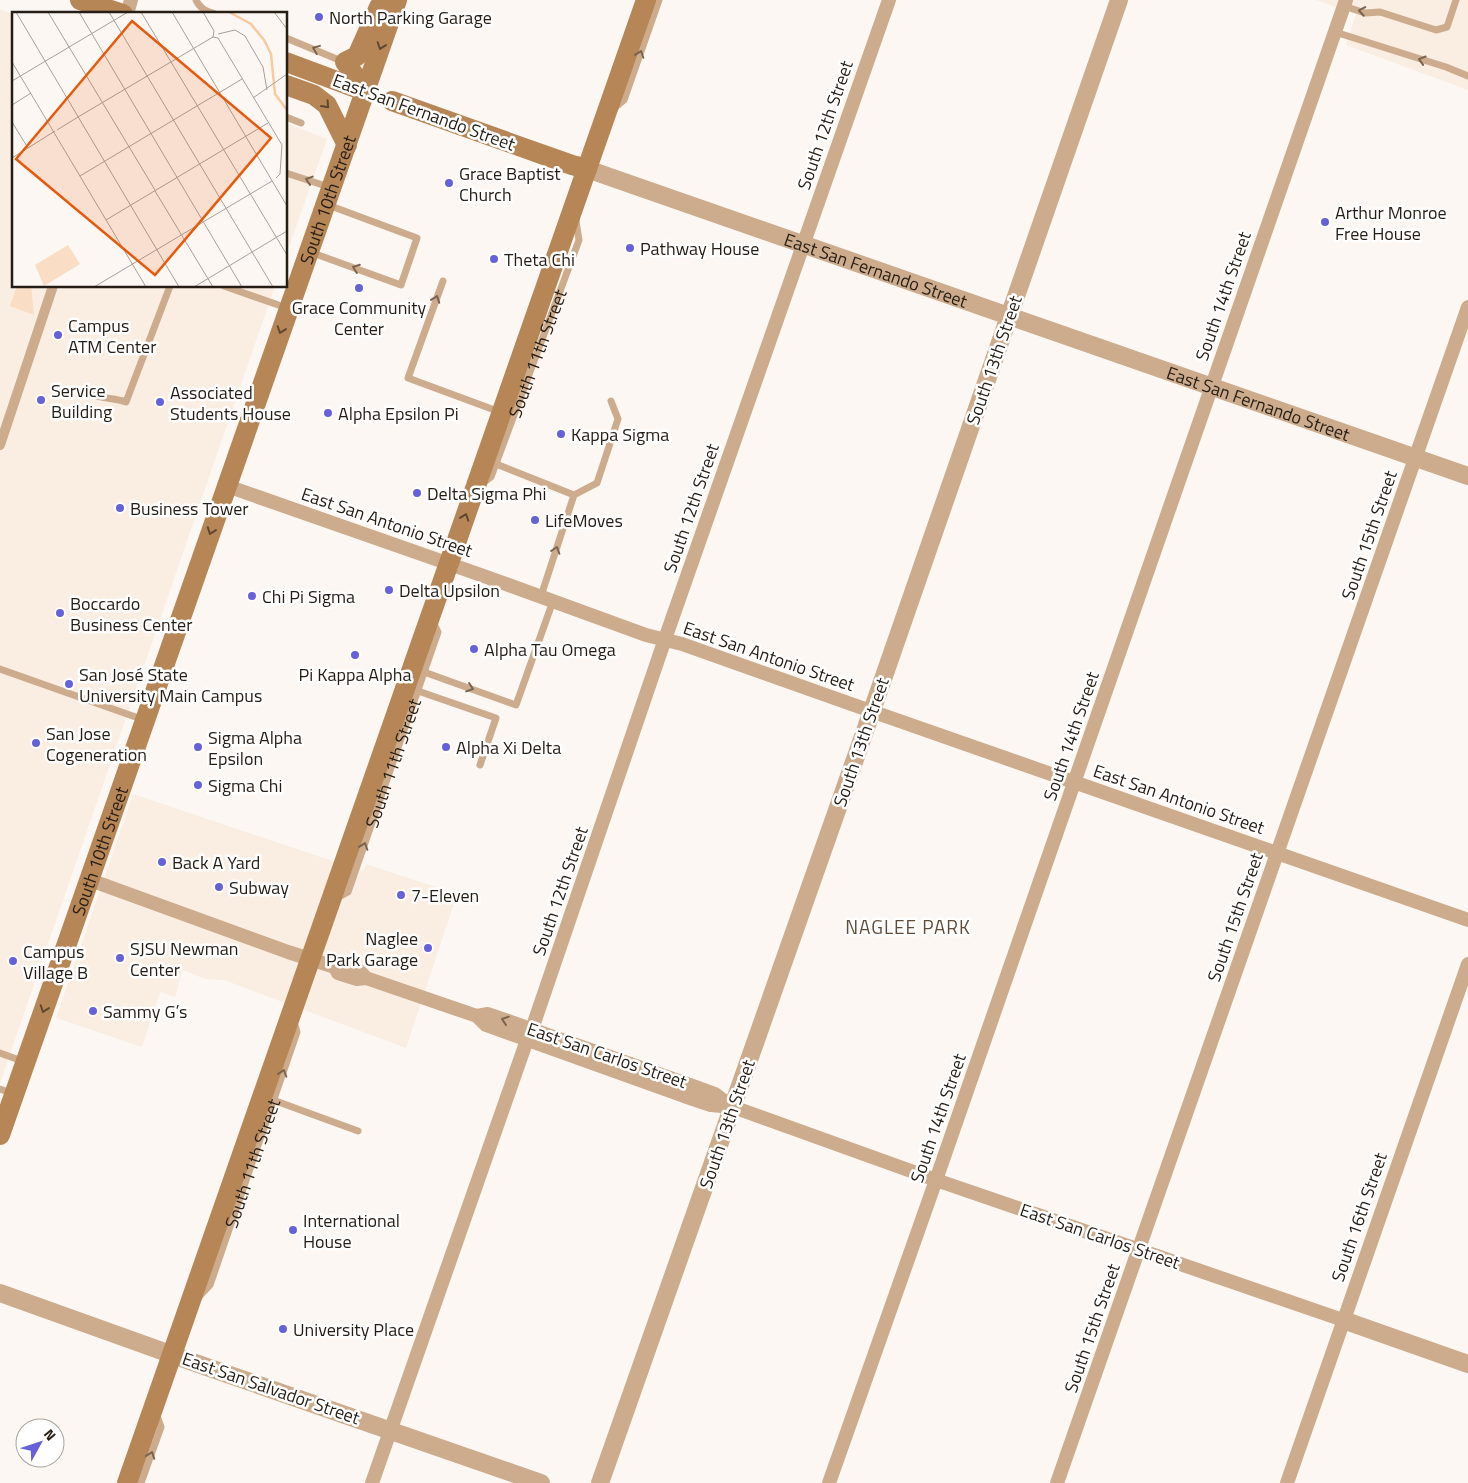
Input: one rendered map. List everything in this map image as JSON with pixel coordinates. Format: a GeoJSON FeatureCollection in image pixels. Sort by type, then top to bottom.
{"type":"FeatureCollection","features":[{"type":"Feature","properties":{"kind":"main road"},"geometry":{"type":"LineString","coordinates":[[80,0],[119,12]]}},
{"type":"Feature","properties":{"kind":"main road"},"geometry":{"type":"LineString","coordinates":[[380,96],[345,62],[357,56],[379,7],[391,0]]}},
{"type":"Feature","properties":{"kind":"main road","name":"South 10th Street"},"geometry":{"type":"LineString","coordinates":[[0,1135],[7,1092],[25,1062],[328,196],[347,145],[380,96],[397,0]]}},
{"type":"Feature","properties":{"kind":"main road","name":"South 11th Street"},"geometry":{"type":"LineString","coordinates":[[127,1483],[450,563],[500,412],[574,208],[646,0]]}},
{"type":"Feature","properties":{"kind":"main road","name":"East San Fernando Street"},"geometry":{"type":"LineString","coordinates":[[288,63],[587,169]]}},
{"type":"Feature","properties":{"kind":"main road"},"geometry":{"type":"LineString","coordinates":[[288,87],[314,96],[327,105],[347,145]]}},
{"type":"Feature","properties":{"kind":"street"},"geometry":{"type":"LineString","coordinates":[[126,12],[132,0]]}},
{"type":"Feature","properties":{"kind":"street","name":"South 12th Street"},"geometry":{"type":"LineString","coordinates":[[372,1483],[530,1035],[665,640],[889,0]]}},
{"type":"Feature","properties":{"kind":"street","name":"South 13th Street"},"geometry":{"type":"LineString","coordinates":[[600,1483],[872,712],[1118,0]]}},
{"type":"Feature","properties":{"kind":"street","name":"South 14th Street"},"geometry":{"type":"LineString","coordinates":[[829,1483],[1075,783],[1345,3]]}},
{"type":"Feature","properties":{"kind":"street","name":"East San Fernando Street"},"geometry":{"type":"LineString","coordinates":[[587,169],[1468,476]]}},
{"type":"Feature","properties":{"kind":"street"},"geometry":{"type":"LineString","coordinates":[[0,445],[52,288]]}},
{"type":"Feature","properties":{"kind":"street","name":"South 15th Street"},"geometry":{"type":"LineString","coordinates":[[1057,1483],[1468,307]]}},
{"type":"Feature","properties":{"kind":"street","name":"East San Antonio Street"},"geometry":{"type":"LineString","coordinates":[[227,486],[450,563],[646,635],[682,644],[1468,920]]}},
{"type":"Feature","properties":{"kind":"street","name":"East San Carlos Street"},"geometry":{"type":"LineString","coordinates":[[90,880],[335,967],[338,973],[357,979],[366,978],[477,1016],[488,1014],[530,1035],[715,1094],[732,1107],[936,1180],[1468,1364]]}},
{"type":"Feature","properties":{"kind":"street","name":"South 16th Street"},"geometry":{"type":"LineString","coordinates":[[1287,1483],[1468,964]]}},
{"type":"Feature","properties":{"kind":"street","name":"East San Salvador Street"},"geometry":{"type":"LineString","coordinates":[[0,1293],[541,1483]]}},
{"type":"Feature","properties":{"kind":"lane"},"geometry":{"type":"LineString","coordinates":[[196,0],[200,7],[210,12]]}},
{"type":"Feature","properties":{"kind":"lane","name":"South 11th Street"},"geometry":{"type":"LineString","coordinates":[[606,115],[624,100],[659,0]]}},
{"type":"Feature","properties":{"kind":"lane"},"geometry":{"type":"LineString","coordinates":[[1345,3],[1365,13],[1380,12],[1436,30],[1447,27],[1456,0]]}},
{"type":"Feature","properties":{"kind":"lane"},"geometry":{"type":"LineString","coordinates":[[1335,32],[1446,67],[1468,76]]}},
{"type":"Feature","properties":{"kind":"lane"},"geometry":{"type":"LineString","coordinates":[[288,39],[345,62]]}},
{"type":"Feature","properties":{"kind":"lane"},"geometry":{"type":"LineString","coordinates":[[288,119],[301,123]]}},
{"type":"Feature","properties":{"kind":"lane"},"geometry":{"type":"LineString","coordinates":[[288,174],[328,196],[418,238],[402,285],[309,251]]}},
{"type":"Feature","properties":{"kind":"lane","name":"South 11th Street"},"geometry":{"type":"LineString","coordinates":[[475,489],[491,477],[578,240],[574,208]]}},
{"type":"Feature","properties":{"kind":"lane"},"geometry":{"type":"LineString","coordinates":[[443,281],[408,378],[500,412]]}},
{"type":"Feature","properties":{"kind":"lane"},"geometry":{"type":"LineString","coordinates":[[90,394],[104,399],[111,397],[126,402],[169,288]]}},
{"type":"Feature","properties":{"kind":"lane"},"geometry":{"type":"LineString","coordinates":[[230,288],[288,309]]}},
{"type":"Feature","properties":{"kind":"lane"},"geometry":{"type":"LineString","coordinates":[[424,672],[516,704],[547,599],[574,495],[597,483],[618,419],[610,401]]}},
{"type":"Feature","properties":{"kind":"lane"},"geometry":{"type":"LineString","coordinates":[[496,464],[574,495]]}},
{"type":"Feature","properties":{"kind":"lane","name":"South 11th Street"},"geometry":{"type":"LineString","coordinates":[[330,902],[348,892],[438,632],[430,617]]}},
{"type":"Feature","properties":{"kind":"lane"},"geometry":{"type":"LineString","coordinates":[[0,669],[146,720]]}},
{"type":"Feature","properties":{"kind":"lane"},"geometry":{"type":"LineString","coordinates":[[418,691],[496,718],[480,765]]}},
{"type":"Feature","properties":{"kind":"lane","name":"South 11th Street"},"geometry":{"type":"LineString","coordinates":[[190,1306],[210,1285],[297,1032],[291,1013]]}},
{"type":"Feature","properties":{"kind":"lane"},"geometry":{"type":"LineString","coordinates":[[0,1053],[25,1062]]}},
{"type":"Feature","properties":{"kind":"lane"},"geometry":{"type":"LineString","coordinates":[[273,1100],[358,1131]]}},
{"type":"Feature","properties":{"kind":"lane"},"geometry":{"type":"LineString","coordinates":[[141,1483],[161,1427],[153,1407]]}},
{"type":"Feature","properties":{"kind":"shaded area"},"geometry":{"type":"Polygon","coordinates":[[[1316,0],[1468,0],[1468,90],[1346,45],[1356,14],[1316,0]]]}},
{"type":"Feature","properties":{"kind":"shaded area","name":"San José State University Main Campus"},"geometry":{"type":"Polygon","coordinates":[[[0,9],[12,14],[12,288],[274,288],[0,1083],[0,9]]]}},
{"type":"Feature","properties":{"kind":"shaded area"},"geometry":{"type":"Polygon","coordinates":[[[288,124],[327,139],[288,249],[288,124]]]}},
{"type":"Feature","properties":{"kind":"shaded area"},"geometry":{"type":"Polygon","coordinates":[[[16,288],[31,288],[34,315],[10,306],[16,288]]]}},
{"type":"Feature","properties":{"kind":"shaded area"},"geometry":{"type":"Polygon","coordinates":[[[133,794],[363,871],[366,864],[457,894],[406,1048],[224,980],[205,979],[183,970],[175,997],[160,992],[142,1047],[56,1018],[133,794]]]}},
{"type":"Feature","properties":{"kind":"place","name":"North Parking Garage"},"geometry":{"type":"Point","coordinates":[319,17]}},
{"type":"Feature","properties":{"kind":"place","name":"Grace Baptist Church"},"geometry":{"type":"Point","coordinates":[449,183]}},
{"type":"Feature","properties":{"kind":"place","name":"Arthur Monroe Free House"},"geometry":{"type":"Point","coordinates":[1325,222]}},
{"type":"Feature","properties":{"kind":"place","name":"Pathway House"},"geometry":{"type":"Point","coordinates":[630,248]}},
{"type":"Feature","properties":{"kind":"place","name":"Theta Chi"},"geometry":{"type":"Point","coordinates":[494,259]}},
{"type":"Feature","properties":{"kind":"place","name":"Grace Community Center"},"geometry":{"type":"Point","coordinates":[359,288]}},
{"type":"Feature","properties":{"kind":"place","name":"Campus ATM Center"},"geometry":{"type":"Point","coordinates":[58,335]}},
{"type":"Feature","properties":{"kind":"place","name":"Service Building"},"geometry":{"type":"Point","coordinates":[41,400]}},
{"type":"Feature","properties":{"kind":"place","name":"Associated Students House"},"geometry":{"type":"Point","coordinates":[160,402]}},
{"type":"Feature","properties":{"kind":"place","name":"Alpha Epsilon Pi"},"geometry":{"type":"Point","coordinates":[328,413]}},
{"type":"Feature","properties":{"kind":"place","name":"Kappa Sigma"},"geometry":{"type":"Point","coordinates":[561,434]}},
{"type":"Feature","properties":{"kind":"place","name":"Delta Sigma Phi"},"geometry":{"type":"Point","coordinates":[417,493]}},
{"type":"Feature","properties":{"kind":"place","name":"Business Tower"},"geometry":{"type":"Point","coordinates":[120,508]}},
{"type":"Feature","properties":{"kind":"place","name":"LifeMoves"},"geometry":{"type":"Point","coordinates":[535,520]}},
{"type":"Feature","properties":{"kind":"place","name":"Delta Upsilon"},"geometry":{"type":"Point","coordinates":[389,590]}},
{"type":"Feature","properties":{"kind":"place","name":"Chi Pi Sigma"},"geometry":{"type":"Point","coordinates":[252,596]}},
{"type":"Feature","properties":{"kind":"place","name":"Boccardo Business Center"},"geometry":{"type":"Point","coordinates":[60,613]}},
{"type":"Feature","properties":{"kind":"place","name":"Alpha Tau Omega"},"geometry":{"type":"Point","coordinates":[474,649]}},
{"type":"Feature","properties":{"kind":"place","name":"Pi Kappa Alpha"},"geometry":{"type":"Point","coordinates":[355,655]}},
{"type":"Feature","properties":{"kind":"place","name":"San José State University Main Campus"},"geometry":{"type":"Point","coordinates":[69,684]}},
{"type":"Feature","properties":{"kind":"place","name":"San Jose Cogeneration"},"geometry":{"type":"Point","coordinates":[36,743]}},
{"type":"Feature","properties":{"kind":"place","name":"Sigma Alpha Epsilon"},"geometry":{"type":"Point","coordinates":[198,747]}},
{"type":"Feature","properties":{"kind":"place","name":"Alpha Xi Delta"},"geometry":{"type":"Point","coordinates":[446,747]}},
{"type":"Feature","properties":{"kind":"place","name":"Sigma Chi"},"geometry":{"type":"Point","coordinates":[198,785]}},
{"type":"Feature","properties":{"kind":"place","name":"Back A Yard"},"geometry":{"type":"Point","coordinates":[162,862]}},
{"type":"Feature","properties":{"kind":"place","name":"Subway"},"geometry":{"type":"Point","coordinates":[219,887]}},
{"type":"Feature","properties":{"kind":"place","name":"7-Eleven"},"geometry":{"type":"Point","coordinates":[401,895]}},
{"type":"Feature","properties":{"kind":"place","name":"Naglee Park Garage"},"geometry":{"type":"Point","coordinates":[428,948]}},
{"type":"Feature","properties":{"kind":"place","name":"SJSU Newman Center"},"geometry":{"type":"Point","coordinates":[120,958]}},
{"type":"Feature","properties":{"kind":"place","name":"Campus Village B"},"geometry":{"type":"Point","coordinates":[13,961]}},
{"type":"Feature","properties":{"kind":"place","name":"Sammy G’s"},"geometry":{"type":"Point","coordinates":[93,1011]}},
{"type":"Feature","properties":{"kind":"place","name":"International House"},"geometry":{"type":"Point","coordinates":[293,1230]}},
{"type":"Feature","properties":{"kind":"place","name":"University Place"},"geometry":{"type":"Point","coordinates":[283,1329]}},
{"type":"Feature","properties":{"kind":"district","name":"NAGLEE PARK"},"geometry":{"type":"Point","coordinates":[908,926]}}]}
